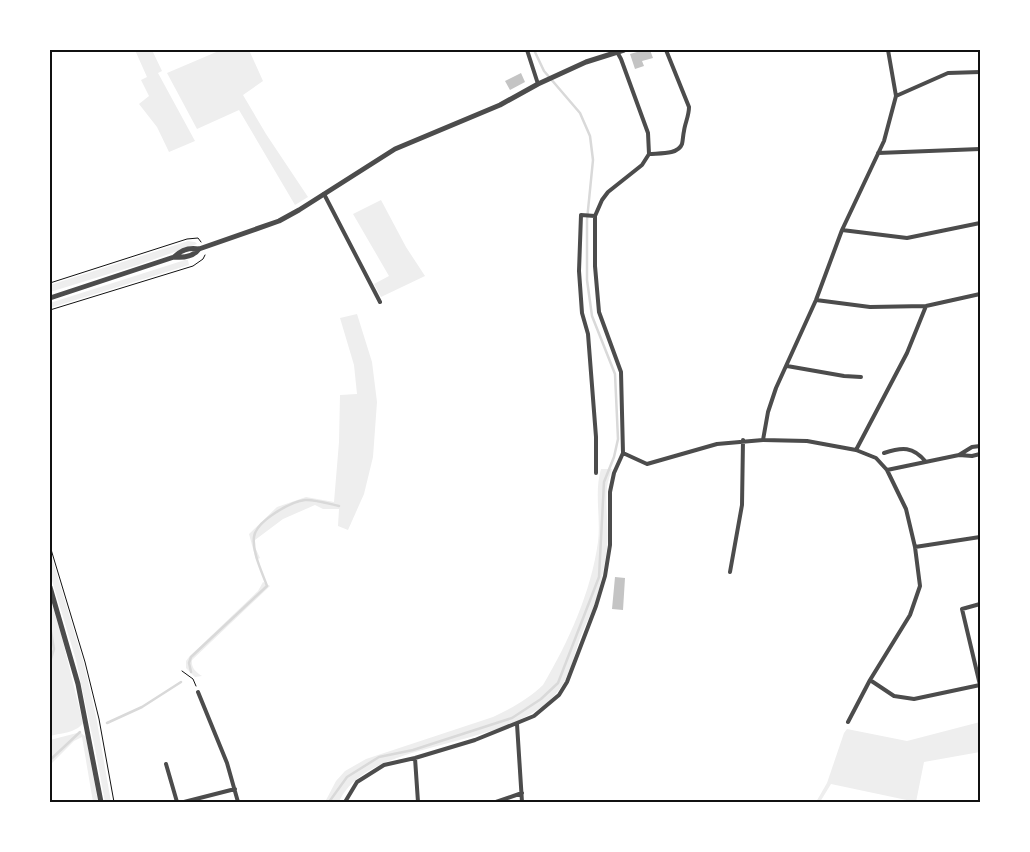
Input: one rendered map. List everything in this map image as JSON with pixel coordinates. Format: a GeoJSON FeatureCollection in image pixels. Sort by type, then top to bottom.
{"type":"FeatureCollection","features":[{"type":"Feature","properties":{"kind":"street"},"geometry":{"type":"LineString","coordinates":[[527,50],[538,84]]}},
{"type":"Feature","properties":{"kind":"street"},"geometry":{"type":"LineString","coordinates":[[649,154],[677,150],[682,145],[684,130],[689,116],[689,107],[666,50]]}},
{"type":"Feature","properties":{"kind":"street"},"geometry":{"type":"LineString","coordinates":[[763,440],[768,412],[776,388],[816,300],[842,230],[884,140],[896,96],[888,50]]}},
{"type":"Feature","properties":{"kind":"street"},"geometry":{"type":"LineString","coordinates":[[50,298],[174,258],[190,256],[201,248],[279,221],[395,149],[500,105],[558,74],[619,51],[648,133],[649,154],[642,165],[608,192],[593,216],[599,312],[621,372],[623,453],[614,473],[610,492],[610,545],[605,576],[596,606],[570,673],[558,695],[534,716],[475,740],[384,765],[357,782],[345,802]]}},
{"type":"Feature","properties":{"kind":"street"},"geometry":{"type":"LineString","coordinates":[[896,96],[948,73],[980,72]]}},
{"type":"Feature","properties":{"kind":"street"},"geometry":{"type":"LineString","coordinates":[[878,153],[980,149]]}},
{"type":"Feature","properties":{"kind":"street"},"geometry":{"type":"LineString","coordinates":[[324,194],[380,302]]}},
{"type":"Feature","properties":{"kind":"street"},"geometry":{"type":"LineString","coordinates":[[593,216],[581,215],[579,271],[582,313],[588,334],[596,437],[596,473]]}},
{"type":"Feature","properties":{"kind":"street"},"geometry":{"type":"LineString","coordinates":[[842,230],[907,238],[980,222]]}},
{"type":"Feature","properties":{"kind":"street"},"geometry":{"type":"LineString","coordinates":[[816,300],[870,307],[926,306],[980,294]]}},
{"type":"Feature","properties":{"kind":"street"},"geometry":{"type":"LineString","coordinates":[[856,450],[907,353],[926,306]]}},
{"type":"Feature","properties":{"kind":"street"},"geometry":{"type":"LineString","coordinates":[[786,366],[844,376],[861,376]]}},
{"type":"Feature","properties":{"kind":"street"},"geometry":{"type":"LineString","coordinates":[[623,453],[647,464],[717,444],[743,440],[806,441],[856,450],[876,458],[887,470],[906,509],[915,547],[920,586],[911,612],[870,680],[848,722]]}},
{"type":"Feature","properties":{"kind":"street"},"geometry":{"type":"LineString","coordinates":[[730,572],[742,505],[743,440]]}},
{"type":"Feature","properties":{"kind":"street"},"geometry":{"type":"LineString","coordinates":[[959,455],[972,447],[980,446]]}},
{"type":"Feature","properties":{"kind":"street"},"geometry":{"type":"LineString","coordinates":[[884,453],[909,449],[918,453],[926,462]]}},
{"type":"Feature","properties":{"kind":"street"},"geometry":{"type":"LineString","coordinates":[[887,470],[959,455],[972,456],[980,454]]}},
{"type":"Feature","properties":{"kind":"street"},"geometry":{"type":"LineString","coordinates":[[915,547],[980,537]]}},
{"type":"Feature","properties":{"kind":"street"},"geometry":{"type":"LineString","coordinates":[[50,587],[78,684],[101,802]]}},
{"type":"Feature","properties":{"kind":"street"},"geometry":{"type":"LineString","coordinates":[[870,680],[894,696],[914,699],[980,685],[962,608],[980,604]]}},
{"type":"Feature","properties":{"kind":"street"},"geometry":{"type":"LineString","coordinates":[[198,692],[227,763],[238,802]]}},
{"type":"Feature","properties":{"kind":"street"},"geometry":{"type":"LineString","coordinates":[[517,724],[522,802]]}},
{"type":"Feature","properties":{"kind":"street"},"geometry":{"type":"LineString","coordinates":[[415,758],[418,802]]}},
{"type":"Feature","properties":{"kind":"street"},"geometry":{"type":"LineString","coordinates":[[166,764],[177,802]]}},
{"type":"Feature","properties":{"kind":"street"},"geometry":{"type":"LineString","coordinates":[[184,802],[235,789]]}},
{"type":"Feature","properties":{"kind":"street"},"geometry":{"type":"LineString","coordinates":[[496,802],[522,793]]}},
{"type":"Feature","properties":{"kind":"path"},"geometry":{"type":"LineString","coordinates":[[50,283],[187,239],[198,238],[205,254],[203,259],[193,266],[50,310]]}},
{"type":"Feature","properties":{"kind":"path"},"geometry":{"type":"LineString","coordinates":[[50,546],[85,662],[99,719],[114,802]]}},
{"type":"Feature","properties":{"kind":"path"},"geometry":{"type":"LineString","coordinates":[[182,671],[193,679],[198,692]]}},
{"type":"Feature","properties":{"kind":"shaded area"},"geometry":{"type":"Polygon","coordinates":[[[135,50],[152,50],[162,71],[158,73],[195,141],[169,152],[157,127],[139,104],[149,96],[141,80],[147,77],[135,50]]]}},
{"type":"Feature","properties":{"kind":"shaded area"},"geometry":{"type":"Polygon","coordinates":[[[221,50],[249,50],[263,81],[243,95],[266,134],[308,197],[295,205],[239,110],[197,129],[167,73],[221,50]]]}},
{"type":"Feature","properties":{"kind":"shaded area"},"geometry":{"type":"Polygon","coordinates":[[[381,200],[406,247],[425,276],[381,297],[374,284],[389,276],[353,214],[381,200]]]}},
{"type":"Feature","properties":{"kind":"shaded area"},"geometry":{"type":"Polygon","coordinates":[[[188,241],[197,244],[138,265],[50,292],[50,285],[188,241]]]}},
{"type":"Feature","properties":{"kind":"shaded area"},"geometry":{"type":"Polygon","coordinates":[[[188,260],[189,265],[50,308],[50,303],[188,260]]]}},
{"type":"Feature","properties":{"kind":"shaded area"},"geometry":{"type":"Polygon","coordinates":[[[357,314],[372,362],[377,402],[373,457],[364,494],[348,530],[338,526],[339,509],[323,509],[315,505],[283,519],[255,540],[254,545],[260,558],[256,560],[249,534],[277,507],[306,497],[334,502],[339,442],[340,395],[357,394],[354,365],[340,318],[357,314]]]}},
{"type":"Feature","properties":{"kind":"shaded area"},"geometry":{"type":"Polygon","coordinates":[[[601,469],[612,469],[607,487],[607,548],[604,567],[594,605],[580,638],[569,672],[559,690],[537,710],[509,724],[379,765],[355,781],[339,802],[325,802],[336,781],[345,771],[366,759],[493,717],[520,703],[543,685],[562,651],[578,616],[595,561],[599,523],[598,487],[601,469]]]}},
{"type":"Feature","properties":{"kind":"shaded area"},"geometry":{"type":"Polygon","coordinates":[[[50,551],[84,664],[96,716],[111,802],[105,802],[76,660],[50,574],[50,551]]]}},
{"type":"Feature","properties":{"kind":"shaded area"},"geometry":{"type":"Polygon","coordinates":[[[263,582],[270,586],[192,660],[194,670],[202,676],[195,677],[186,668],[186,661],[258,591],[263,582]]]}},
{"type":"Feature","properties":{"kind":"shaded area"},"geometry":{"type":"Polygon","coordinates":[[[50,598],[83,723],[72,731],[50,736],[50,598]]]}},
{"type":"Feature","properties":{"kind":"shaded area"},"geometry":{"type":"Polygon","coordinates":[[[980,722],[980,752],[924,762],[916,802],[831,784],[820,802],[816,802],[827,783],[847,729],[907,741],[980,722]]]}},
{"type":"Feature","properties":{"kind":"shaded area"},"geometry":{"type":"Polygon","coordinates":[[[81,733],[86,737],[98,802],[93,802],[82,737],[74,741],[50,765],[50,740],[81,733]]]}},
{"type":"Feature","properties":{"kind":"building"},"geometry":{"type":"Polygon","coordinates":[[[650,50],[653,58],[642,61],[644,66],[635,69],[630,54],[650,50]]]}},
{"type":"Feature","properties":{"kind":"building"},"geometry":{"type":"Polygon","coordinates":[[[521,73],[525,82],[510,90],[505,81],[521,73]]]}},
{"type":"Feature","properties":{"kind":"building"},"geometry":{"type":"Polygon","coordinates":[[[615,577],[625,578],[623,610],[612,609],[615,577]]]}},
{"type":"Feature","properties":{"kind":"waterway"},"geometry":{"type":"LineString","coordinates":[[329,802],[347,777],[379,757],[413,750],[512,718],[541,699],[558,683],[599,577],[604,482],[614,457],[618,439],[615,374],[592,316],[587,280],[587,220],[593,160],[590,136],[580,113],[544,71],[534,50]]}},
{"type":"Feature","properties":{"kind":"waterway"},"geometry":{"type":"LineString","coordinates":[[191,672],[189,663],[191,657],[267,586],[254,549],[254,537],[261,525],[283,508],[305,500],[339,506]]}},
{"type":"Feature","properties":{"kind":"waterway"},"geometry":{"type":"LineString","coordinates":[[50,626],[54,649],[50,662]]}},
{"type":"Feature","properties":{"kind":"waterway"},"geometry":{"type":"LineString","coordinates":[[107,723],[142,707],[181,682]]}},
{"type":"Feature","properties":{"kind":"waterway"},"geometry":{"type":"LineString","coordinates":[[50,760],[80,732]]}}]}
